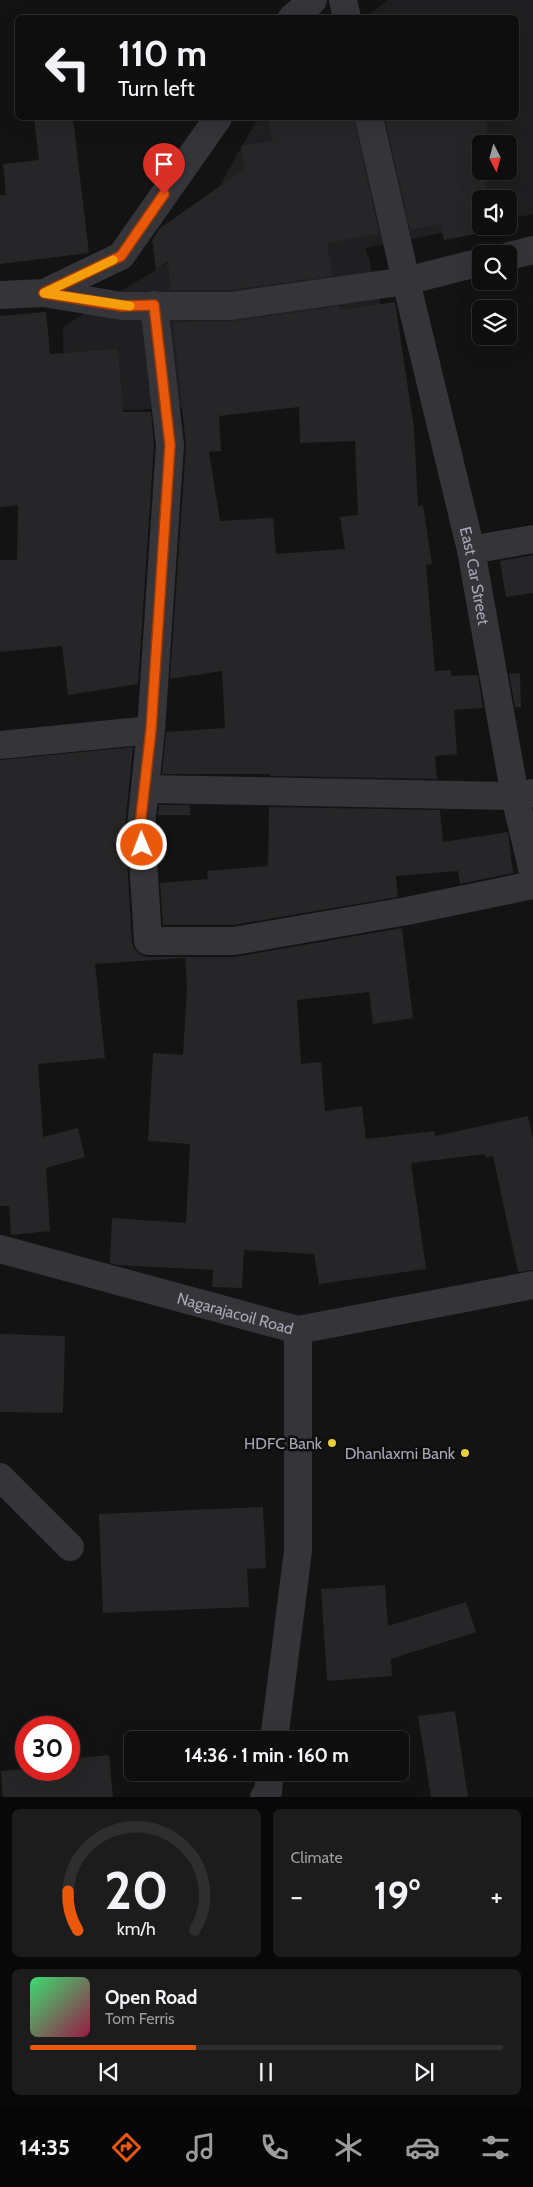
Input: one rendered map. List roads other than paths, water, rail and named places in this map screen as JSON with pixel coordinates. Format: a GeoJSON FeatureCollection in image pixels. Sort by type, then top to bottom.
{"type":"FeatureCollection","features":[{"type":"Feature","properties":{"kind":"street"},"geometry":{"type":"LineString","coordinates":[[296,15],[313,0]]}},
{"type":"Feature","properties":{"kind":"street"},"geometry":{"type":"LineString","coordinates":[[343,0],[346,15]]}},
{"type":"Feature","properties":{"kind":"street"},"geometry":{"type":"LineString","coordinates":[[44,293],[121,256],[217,120]]}},
{"type":"Feature","properties":{"kind":"street","name":"East Car Street"},"geometry":{"type":"LineString","coordinates":[[369,120],[471,550],[524,794],[533,872]]}},
{"type":"Feature","properties":{"kind":"street"},"geometry":{"type":"LineString","coordinates":[[517,254],[533,250]]}},
{"type":"Feature","properties":{"kind":"street"},"geometry":{"type":"LineString","coordinates":[[0,295],[44,293],[122,306],[231,306],[406,281],[472,264]]}},
{"type":"Feature","properties":{"kind":"street"},"geometry":{"type":"LineString","coordinates":[[154,305],[170,445],[151,730],[140,826],[148,941],[234,941],[407,911],[533,885]]}},
{"type":"Feature","properties":{"kind":"street"},"geometry":{"type":"LineString","coordinates":[[471,550],[533,539]]}},
{"type":"Feature","properties":{"kind":"street"},"geometry":{"type":"LineString","coordinates":[[0,745],[151,730]]}},
{"type":"Feature","properties":{"kind":"street"},"geometry":{"type":"LineString","coordinates":[[145,789],[524,794]]}},
{"type":"Feature","properties":{"kind":"street","name":"Nagarajacoil Road"},"geometry":{"type":"LineString","coordinates":[[0,1249],[298,1330],[533,1285]]}},
{"type":"Feature","properties":{"kind":"street"},"geometry":{"type":"LineString","coordinates":[[275,1731],[298,1551],[298,1330]]}},
{"type":"Feature","properties":{"kind":"street"},"geometry":{"type":"LineString","coordinates":[[0,1477],[70,1547]]}},
{"type":"Feature","properties":{"kind":"street"},"geometry":{"type":"LineString","coordinates":[[264,1797],[268,1792],[269,1781]]}},
{"type":"Feature","properties":{"kind":"place","name":"HDFC Bank"},"geometry":{"type":"Point","coordinates":[332,1443]}},
{"type":"Feature","properties":{"kind":"place","name":"Dhanlaxmi Bank"},"geometry":{"type":"Point","coordinates":[465,1453]}}]}
